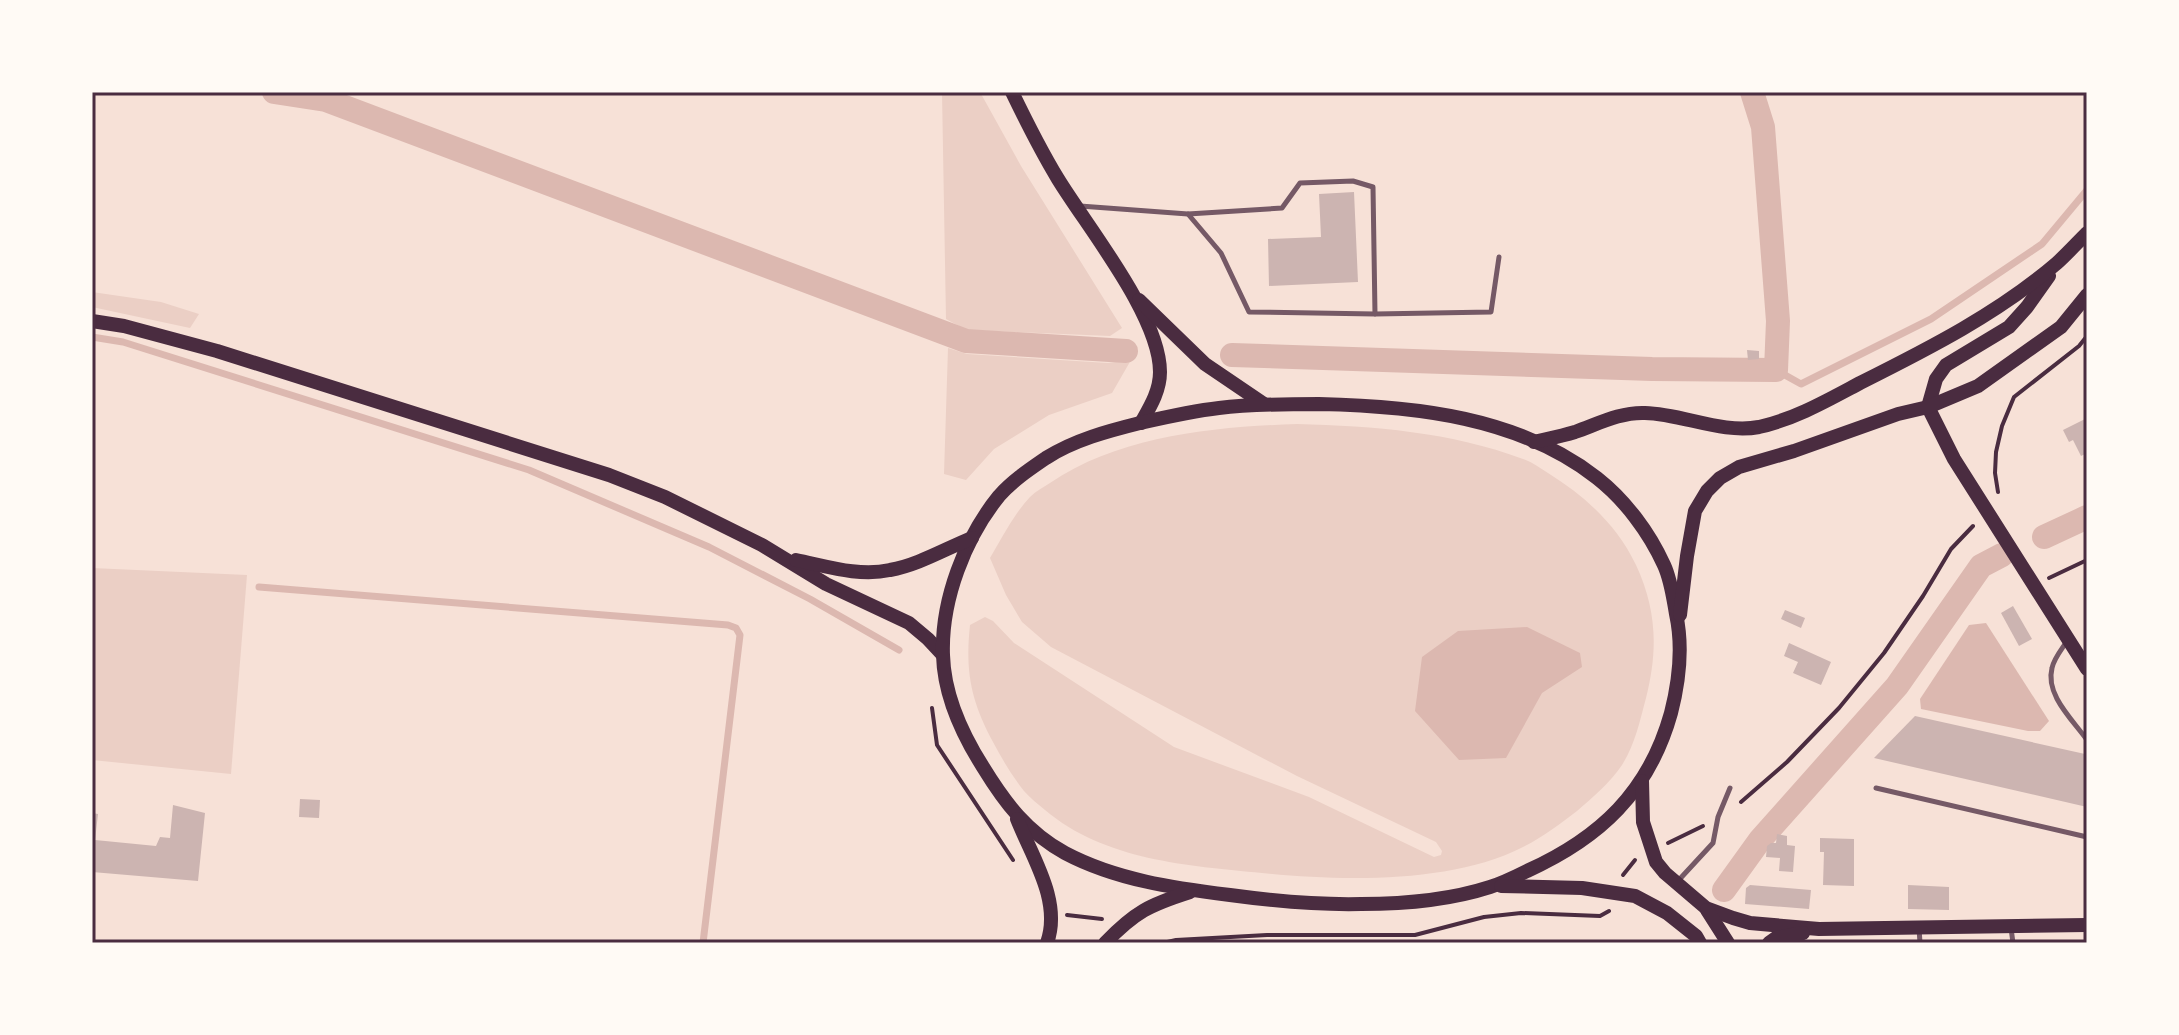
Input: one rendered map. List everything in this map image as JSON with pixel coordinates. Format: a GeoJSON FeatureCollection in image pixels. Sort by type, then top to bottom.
{"type":"FeatureCollection","features":[{"type":"Feature","properties":{"kind":"main road"},"geometry":{"type":"LineString","coordinates":[[1012,92],[1056,176],[1134,296],[1154,342],[1159,356],[1158,390],[1141,423]]}},
{"type":"Feature","properties":{"kind":"main road"},"geometry":{"type":"LineString","coordinates":[[1534,442],[1575,432],[1619,416],[1641,413],[1666,414],[1721,426],[1755,428],[1777,422],[1871,378],[1972,323],[2020,292],[2058,262],[2087,233]]}},
{"type":"Feature","properties":{"kind":"main road"},"geometry":{"type":"LineString","coordinates":[[2058,262],[2009,327],[1946,365],[1936,379],[1928,407],[1954,459],[2004,537],[2038,579],[2068,640],[2087,669]]}},
{"type":"Feature","properties":{"kind":"main road"},"geometry":{"type":"LineString","coordinates":[[1015,815],[1064,852],[1135,880],[1270,900],[1365,904],[1418,900],[1497,886],[1542,865],[1593,834],[1618,811],[1642,781],[1658,751],[1675,699],[1679,627],[1695,511],[1707,491],[1720,478],[1739,467],[1898,414],[1928,407],[1978,386],[2061,327],[2087,295]]}},
{"type":"Feature","properties":{"kind":"main road"},"geometry":{"type":"LineString","coordinates":[[1134,296],[1205,364],[1264,405]]}},
{"type":"Feature","properties":{"kind":"main road"},"geometry":{"type":"LineString","coordinates":[[92,321],[124,326],[217,351],[609,475],[665,497],[786,558],[826,584],[909,623],[942,654]]}},
{"type":"Feature","properties":{"kind":"main road"},"geometry":{"type":"LineString","coordinates":[[1047,943],[1051,916],[1043,876],[1015,815],[970,747],[953,706],[942,654],[947,607],[972,538],[1002,493],[1051,454],[1106,431],[1204,410],[1264,405],[1402,408],[1495,426],[1564,456],[1597,478],[1631,512],[1664,565],[1679,627]]}},
{"type":"Feature","properties":{"kind":"main road"},"geometry":{"type":"LineString","coordinates":[[786,558],[845,571],[889,571],[972,538]]}},
{"type":"Feature","properties":{"kind":"main road"},"geometry":{"type":"LineString","coordinates":[[1642,781],[1643,822],[1656,862],[1706,908],[1728,943]]}},
{"type":"Feature","properties":{"kind":"main road"},"geometry":{"type":"LineString","coordinates":[[1497,886],[1582,888],[1635,896],[1667,913],[1696,936],[1700,943]]}},
{"type":"Feature","properties":{"kind":"main road"},"geometry":{"type":"LineString","coordinates":[[1105,943],[1139,912],[1161,901],[1194,891]]}},
{"type":"Feature","properties":{"kind":"main road"},"geometry":{"type":"LineString","coordinates":[[1706,908],[1750,923],[1819,929],[2087,925]]}},
{"type":"Feature","properties":{"kind":"main road"},"geometry":{"type":"LineString","coordinates":[[1769,943],[1776,938],[1819,929]]}},
{"type":"Feature","properties":{"kind":"lane"},"geometry":{"type":"LineString","coordinates":[[1075,205],[1188,214],[1282,208],[1300,183],[1353,181],[1373,187],[1375,314]]}},
{"type":"Feature","properties":{"kind":"lane"},"geometry":{"type":"LineString","coordinates":[[1188,214],[1221,253],[1249,312],[1491,312],[1499,257]]}},
{"type":"Feature","properties":{"kind":"lane"},"geometry":{"type":"LineString","coordinates":[[2068,640],[2052,668],[2051,681],[2055,695],[2087,740]]}},
{"type":"Feature","properties":{"kind":"lane"},"geometry":{"type":"LineString","coordinates":[[1676,883],[1713,843],[1718,817],[1730,788]]}},
{"type":"Feature","properties":{"kind":"lane"},"geometry":{"type":"LineString","coordinates":[[1876,788],[2087,837]]}},
{"type":"Feature","properties":{"kind":"lane"},"geometry":{"type":"LineString","coordinates":[[2011,926],[2013,943]]}},
{"type":"Feature","properties":{"kind":"lane"},"geometry":{"type":"LineString","coordinates":[[1919,927],[1920,943]]}},
{"type":"Feature","properties":{"kind":"path"},"geometry":{"type":"LineString","coordinates":[[1999,504],[1996,452],[2014,397],[2079,346],[2087,336]]}},
{"type":"Feature","properties":{"kind":"path"},"geometry":{"type":"LineString","coordinates":[[2038,579],[2087,560]]}},
{"type":"Feature","properties":{"kind":"path"},"geometry":{"type":"LineString","coordinates":[[946,679],[931,698],[937,745],[1019,869]]}},
{"type":"Feature","properties":{"kind":"path"},"geometry":{"type":"LineString","coordinates":[[1051,916],[1108,920],[1119,928]]}},
{"type":"Feature","properties":{"kind":"shaded area"},"geometry":{"type":"Polygon","coordinates":[[[942,92],[980,92],[1021,166],[1122,328],[1110,336],[966,330],[946,319],[942,92]]]}},
{"type":"Feature","properties":{"kind":"shaded area"},"geometry":{"type":"Polygon","coordinates":[[[92,292],[161,302],[199,314],[190,328],[92,307],[92,292]]]}},
{"type":"Feature","properties":{"kind":"shaded area"},"geometry":{"type":"Polygon","coordinates":[[[948,348],[967,354],[1108,363],[1131,360],[1112,393],[1049,415],[994,449],[966,480],[944,474],[948,348]]]}},
{"type":"Feature","properties":{"kind":"shaded area"},"geometry":{"type":"Polygon","coordinates":[[[1297,424],[1383,429],[1440,437],[1468,442],[1526,460],[1587,502],[1610,524],[1636,565],[1652,614],[1654,647],[1650,681],[1637,732],[1627,757],[1607,784],[1577,811],[1530,843],[1494,859],[1463,868],[1395,877],[1293,876],[1176,863],[1120,850],[1068,827],[1026,794],[1000,755],[979,713],[969,672],[970,625],[985,617],[1014,643],[1174,747],[1309,797],[1434,857],[1441,855],[1436,842],[1297,776],[1051,647],[1022,622],[990,558],[1013,518],[1032,495],[1078,467],[1107,454],[1138,444],[1202,431],[1297,424]]]}},
{"type":"Feature","properties":{"kind":"shaded area"},"geometry":{"type":"Polygon","coordinates":[[[92,568],[247,575],[231,774],[92,760],[92,568]]]}},
{"type":"Feature","properties":{"kind":"shaded area"},"geometry":{"type":"Polygon","coordinates":[[[1986,623],[2049,721],[2040,731],[1921,709],[1920,699],[1969,625],[1986,623]]]}},
{"type":"Feature","properties":{"kind":"shaded area"},"geometry":{"type":"Polygon","coordinates":[[[1527,627],[1580,653],[1582,667],[1542,693],[1506,758],[1459,760],[1415,711],[1422,657],[1458,631],[1527,627]]]}},
{"type":"Feature","properties":{"kind":"building"},"geometry":{"type":"Polygon","coordinates":[[[1354,192],[1358,282],[1269,286],[1268,239],[1321,237],[1319,194],[1354,192]]]}},
{"type":"Feature","properties":{"kind":"building"},"geometry":{"type":"Polygon","coordinates":[[[1747,350],[1759,351],[1759,359],[1748,360],[1747,350]]]}},
{"type":"Feature","properties":{"kind":"building"},"geometry":{"type":"Polygon","coordinates":[[[2087,418],[2087,453],[2081,456],[2073,440],[2069,442],[2063,430],[2087,418]]]}},
{"type":"Feature","properties":{"kind":"building"},"geometry":{"type":"Polygon","coordinates":[[[2013,606],[2032,639],[2019,646],[2001,613],[2013,606]]]}},
{"type":"Feature","properties":{"kind":"building"},"geometry":{"type":"Polygon","coordinates":[[[1785,610],[1805,618],[1801,628],[1781,619],[1785,610]]]}},
{"type":"Feature","properties":{"kind":"building"},"geometry":{"type":"Polygon","coordinates":[[[1789,643],[1831,662],[1821,685],[1793,673],[1798,662],[1784,656],[1789,643]]]}},
{"type":"Feature","properties":{"kind":"building"},"geometry":{"type":"Polygon","coordinates":[[[1915,716],[2085,754],[2087,807],[1874,758],[1915,716]]]}},
{"type":"Feature","properties":{"kind":"building"},"geometry":{"type":"Polygon","coordinates":[[[300,799],[320,800],[319,818],[299,817],[300,799]]]}},
{"type":"Feature","properties":{"kind":"building"},"geometry":{"type":"Polygon","coordinates":[[[173,805],[205,813],[198,881],[92,872],[92,813],[98,814],[95,840],[156,846],[160,837],[170,838],[173,805]]]}},
{"type":"Feature","properties":{"kind":"building"},"geometry":{"type":"Polygon","coordinates":[[[1777,834],[1787,836],[1787,845],[1795,846],[1793,872],[1779,871],[1780,858],[1766,857],[1767,846],[1776,843],[1777,834]]]}},
{"type":"Feature","properties":{"kind":"building"},"geometry":{"type":"Polygon","coordinates":[[[1820,838],[1854,839],[1854,886],[1823,885],[1824,852],[1820,852],[1820,838]]]}},
{"type":"Feature","properties":{"kind":"building"},"geometry":{"type":"Polygon","coordinates":[[[1750,885],[1811,890],[1809,909],[1745,904],[1746,888],[1750,885]]]}},
{"type":"Feature","properties":{"kind":"building"},"geometry":{"type":"Polygon","coordinates":[[[1908,885],[1949,887],[1949,910],[1908,909],[1908,885]]]}},
{"type":"Feature","properties":{"kind":"waterway"},"geometry":{"type":"LineString","coordinates":[[274,92],[326,100],[966,341],[1126,351]]}},
{"type":"Feature","properties":{"kind":"waterway"},"geometry":{"type":"LineString","coordinates":[[1232,355],[1652,369],[1776,370],[1778,321],[1763,127],[1752,92]]}},
{"type":"Feature","properties":{"kind":"waterway"},"geometry":{"type":"LineString","coordinates":[[1776,370],[1801,384],[1931,319],[2042,244],[2087,190]]}},
{"type":"Feature","properties":{"kind":"waterway"},"geometry":{"type":"LineString","coordinates":[[92,337],[123,342],[529,470],[709,547],[810,599],[899,650]]}},
{"type":"Feature","properties":{"kind":"waterway"},"geometry":{"type":"LineString","coordinates":[[2044,537],[2087,517]]}},
{"type":"Feature","properties":{"kind":"waterway"},"geometry":{"type":"LineString","coordinates":[[1724,890],[1760,840],[1897,686],[1981,566],[2002,555]]}},
{"type":"Feature","properties":{"kind":"waterway"},"geometry":{"type":"LineString","coordinates":[[259,587],[736,628],[740,635],[703,943]]}}]}
